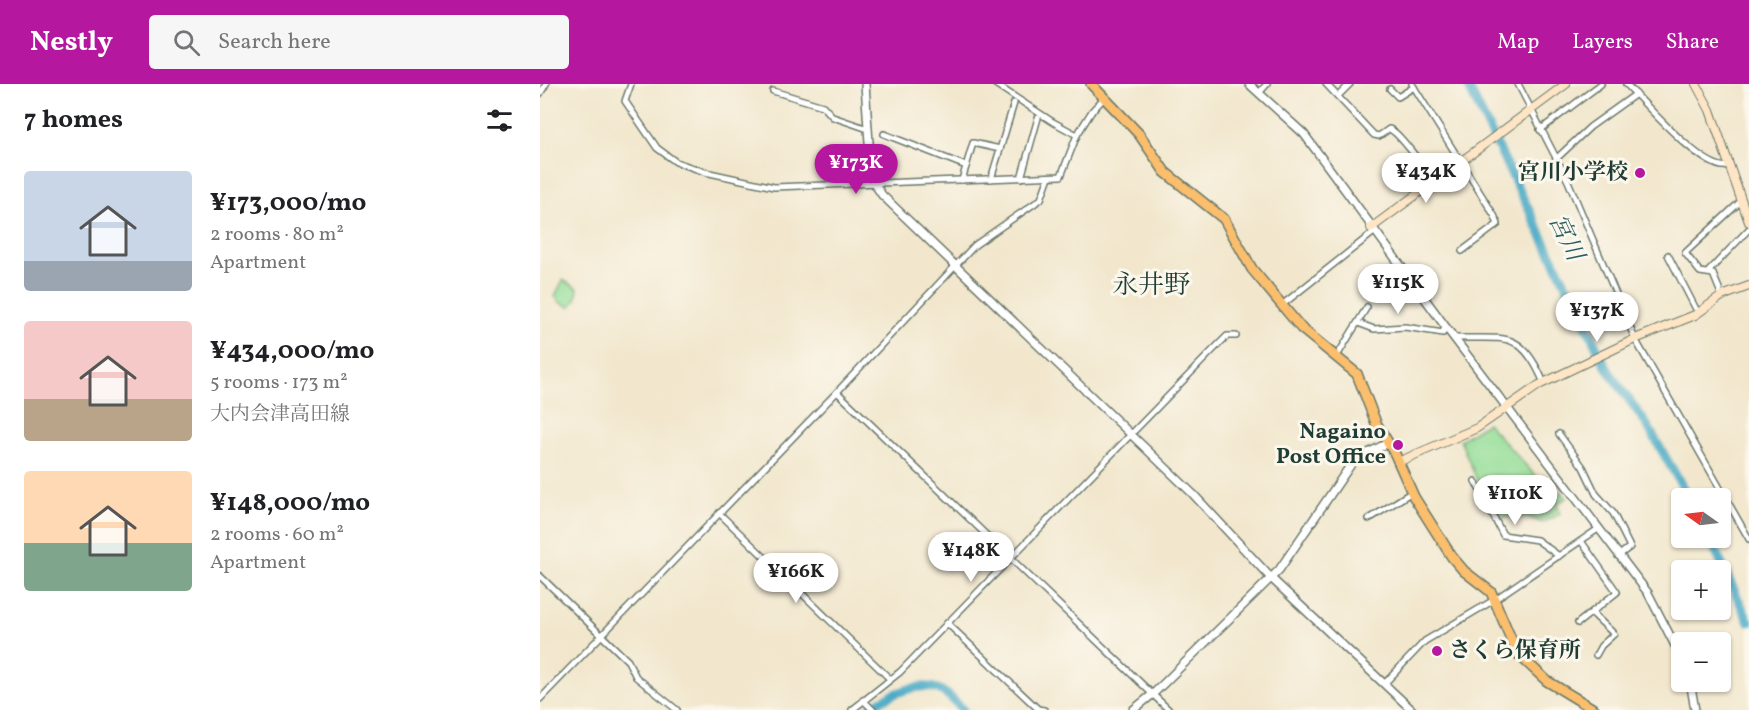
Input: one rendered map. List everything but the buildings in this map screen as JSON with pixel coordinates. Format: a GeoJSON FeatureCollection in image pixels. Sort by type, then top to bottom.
{"type":"FeatureCollection","features":[{"type":"Feature","properties":{"kind":"highway"},"geometry":{"type":"LineString","coordinates":[[1091,84],[1144,141],[1165,172],[1224,219],[1252,269],[1310,336],[1357,374],[1376,423],[1412,492],[1452,557],[1464,571],[1488,590],[1522,658],[1547,681],[1590,708]]}},
{"type":"Feature","properties":{"kind":"main road"},"geometry":{"type":"LineString","coordinates":[[1373,230],[1566,84]]}},
{"type":"Feature","properties":{"kind":"main road"},"geometry":{"type":"LineString","coordinates":[[1696,84],[1710,110],[1749,222]]}},
{"type":"Feature","properties":{"kind":"main road"},"geometry":{"type":"LineString","coordinates":[[1398,462],[1478,428],[1544,383],[1635,339],[1698,313],[1722,296],[1749,286]]}},
{"type":"Feature","properties":{"kind":"street"},"geometry":{"type":"LineString","coordinates":[[540,94],[546,84]]}},
{"type":"Feature","properties":{"kind":"street"},"geometry":{"type":"LineString","coordinates":[[632,84],[625,101],[657,148],[685,166],[774,187],[1061,177],[1077,135],[1105,97]]}},
{"type":"Feature","properties":{"kind":"street"},"geometry":{"type":"LineString","coordinates":[[865,84],[868,156],[874,183],[956,267],[1193,494],[1271,578],[1412,710]]}},
{"type":"Feature","properties":{"kind":"street"},"geometry":{"type":"LineString","coordinates":[[994,84],[1077,135]]}},
{"type":"Feature","properties":{"kind":"street"},"geometry":{"type":"LineString","coordinates":[[1249,84],[1304,134],[1506,408],[1656,605],[1671,637]]}},
{"type":"Feature","properties":{"kind":"street"},"geometry":{"type":"LineString","coordinates":[[1259,93],[1267,84]]}},
{"type":"Feature","properties":{"kind":"street"},"geometry":{"type":"LineString","coordinates":[[1326,84],[1374,135],[1379,136],[1389,129],[1395,131],[1408,150],[1423,165]]}},
{"type":"Feature","properties":{"kind":"street"},"geometry":{"type":"LineString","coordinates":[[1338,96],[1350,84]]}},
{"type":"Feature","properties":{"kind":"street"},"geometry":{"type":"LineString","coordinates":[[1518,84],[1529,110],[1556,159],[1635,339],[1749,539]]}},
{"type":"Feature","properties":{"kind":"street"},"geometry":{"type":"LineString","coordinates":[[1540,129],[1601,84]]}},
{"type":"Feature","properties":{"kind":"street"},"geometry":{"type":"LineString","coordinates":[[1626,84],[1697,154],[1714,165],[1728,166]]}},
{"type":"Feature","properties":{"kind":"street"},"geometry":{"type":"LineString","coordinates":[[1390,89],[1398,97],[1413,85],[1463,161],[1498,224],[1462,251]]}},
{"type":"Feature","properties":{"kind":"street"},"geometry":{"type":"LineString","coordinates":[[773,91],[823,106],[832,117],[868,129]]}},
{"type":"Feature","properties":{"kind":"street"},"geometry":{"type":"LineString","coordinates":[[1556,159],[1590,127],[1636,94]]}},
{"type":"Feature","properties":{"kind":"street"},"geometry":{"type":"LineString","coordinates":[[991,179],[1014,103]]}},
{"type":"Feature","properties":{"kind":"street"},"geometry":{"type":"LineString","coordinates":[[1021,178],[1038,118]]}},
{"type":"Feature","properties":{"kind":"street"},"geometry":{"type":"LineString","coordinates":[[884,134],[966,166]]}},
{"type":"Feature","properties":{"kind":"street"},"geometry":{"type":"LineString","coordinates":[[962,180],[973,143],[1000,149]]}},
{"type":"Feature","properties":{"kind":"street"},"geometry":{"type":"LineString","coordinates":[[540,699],[988,234],[1041,199],[1049,177]]}},
{"type":"Feature","properties":{"kind":"street"},"geometry":{"type":"LineString","coordinates":[[1741,201],[1685,253],[1700,272],[1709,271],[1749,229]]}},
{"type":"Feature","properties":{"kind":"street"},"geometry":{"type":"LineString","coordinates":[[1282,305],[1373,230]]}},
{"type":"Feature","properties":{"kind":"street"},"geometry":{"type":"LineString","coordinates":[[1668,255],[1698,313]]}},
{"type":"Feature","properties":{"kind":"street"},"geometry":{"type":"LineString","coordinates":[[1709,271],[1713,274],[1722,296]]}},
{"type":"Feature","properties":{"kind":"street"},"geometry":{"type":"LineString","coordinates":[[1337,356],[1367,307]]}},
{"type":"Feature","properties":{"kind":"street"},"geometry":{"type":"LineString","coordinates":[[1358,323],[1374,329],[1405,327],[1443,333],[1445,326]]}},
{"type":"Feature","properties":{"kind":"street"},"geometry":{"type":"LineString","coordinates":[[852,710],[890,679],[947,623],[1227,336],[1236,336]]}},
{"type":"Feature","properties":{"kind":"street"},"geometry":{"type":"LineString","coordinates":[[1454,338],[1510,340],[1530,353],[1544,383]]}},
{"type":"Feature","properties":{"kind":"street"},"geometry":{"type":"LineString","coordinates":[[837,392],[1169,710]]}},
{"type":"Feature","properties":{"kind":"street"},"geometry":{"type":"LineString","coordinates":[[1559,434],[1582,467],[1596,494],[1617,519],[1630,547],[1618,556]]}},
{"type":"Feature","properties":{"kind":"street"},"geometry":{"type":"LineString","coordinates":[[1133,710],[1153,694],[1271,578],[1354,460],[1388,443]]}},
{"type":"Feature","properties":{"kind":"street"},"geometry":{"type":"LineString","coordinates":[[1475,481],[1503,535],[1537,540],[1558,556]]}},
{"type":"Feature","properties":{"kind":"street"},"geometry":{"type":"LineString","coordinates":[[1369,519],[1412,492]]}},
{"type":"Feature","properties":{"kind":"street"},"geometry":{"type":"LineString","coordinates":[[718,513],[890,679]]}},
{"type":"Feature","properties":{"kind":"street"},"geometry":{"type":"LineString","coordinates":[[1384,683],[1425,641],[1494,600],[1598,530]]}},
{"type":"Feature","properties":{"kind":"street"},"geometry":{"type":"LineString","coordinates":[[1578,623],[1617,592],[1581,541]]}},
{"type":"Feature","properties":{"kind":"street"},"geometry":{"type":"LineString","coordinates":[[540,576],[631,665],[636,677],[677,710]]}},
{"type":"Feature","properties":{"kind":"street"},"geometry":{"type":"LineString","coordinates":[[1592,613],[1614,634],[1601,646],[1596,655]]}},
{"type":"Feature","properties":{"kind":"street"},"geometry":{"type":"LineString","coordinates":[[947,623],[1038,709],[1044,710]]}},
{"type":"Feature","properties":{"kind":"street"},"geometry":{"type":"LineString","coordinates":[[1692,692],[1695,710]]}},
{"type":"Feature","properties":{"kind":"street"},"geometry":{"type":"LineString","coordinates":[[863,700],[873,710]]}},
{"type":"Feature","properties":{"kind":"green space"},"geometry":{"type":"Polygon","coordinates":[[[563,280],[578,289],[576,300],[570,307],[559,302],[555,296],[563,280]]]}},
{"type":"Feature","properties":{"kind":"green space"},"geometry":{"type":"Polygon","coordinates":[[[1487,423],[1554,496],[1561,491],[1567,498],[1557,503],[1560,514],[1542,523],[1528,517],[1499,517],[1477,480],[1460,440],[1487,423]]]}},
{"type":"Feature","properties":{"kind":"waterway","name":"宮川"},"geometry":{"type":"LineString","coordinates":[[1467,84],[1608,370],[1647,425],[1683,488]]}},
{"type":"Feature","properties":{"kind":"waterway","name":"宮川"},"geometry":{"type":"LineString","coordinates":[[1714,548],[1749,622]]}},
{"type":"Feature","properties":{"kind":"waterway"},"geometry":{"type":"LineString","coordinates":[[868,710],[882,700],[920,687],[938,689],[952,698],[963,710]]}},
{"type":"Feature","properties":{"kind":"place","name":"宮川小学校"},"geometry":{"type":"Point","coordinates":[1640,173]}},
{"type":"Feature","properties":{"kind":"place","name":"Nagaino Post Office"},"geometry":{"type":"Point","coordinates":[1398,445]}},
{"type":"Feature","properties":{"kind":"place","name":"さくら保育所"},"geometry":{"type":"Point","coordinates":[1437,651]}},
{"type":"Feature","properties":{"kind":"district","name":"永井野"},"geometry":{"type":"Point","coordinates":[1151,286]}}]}
